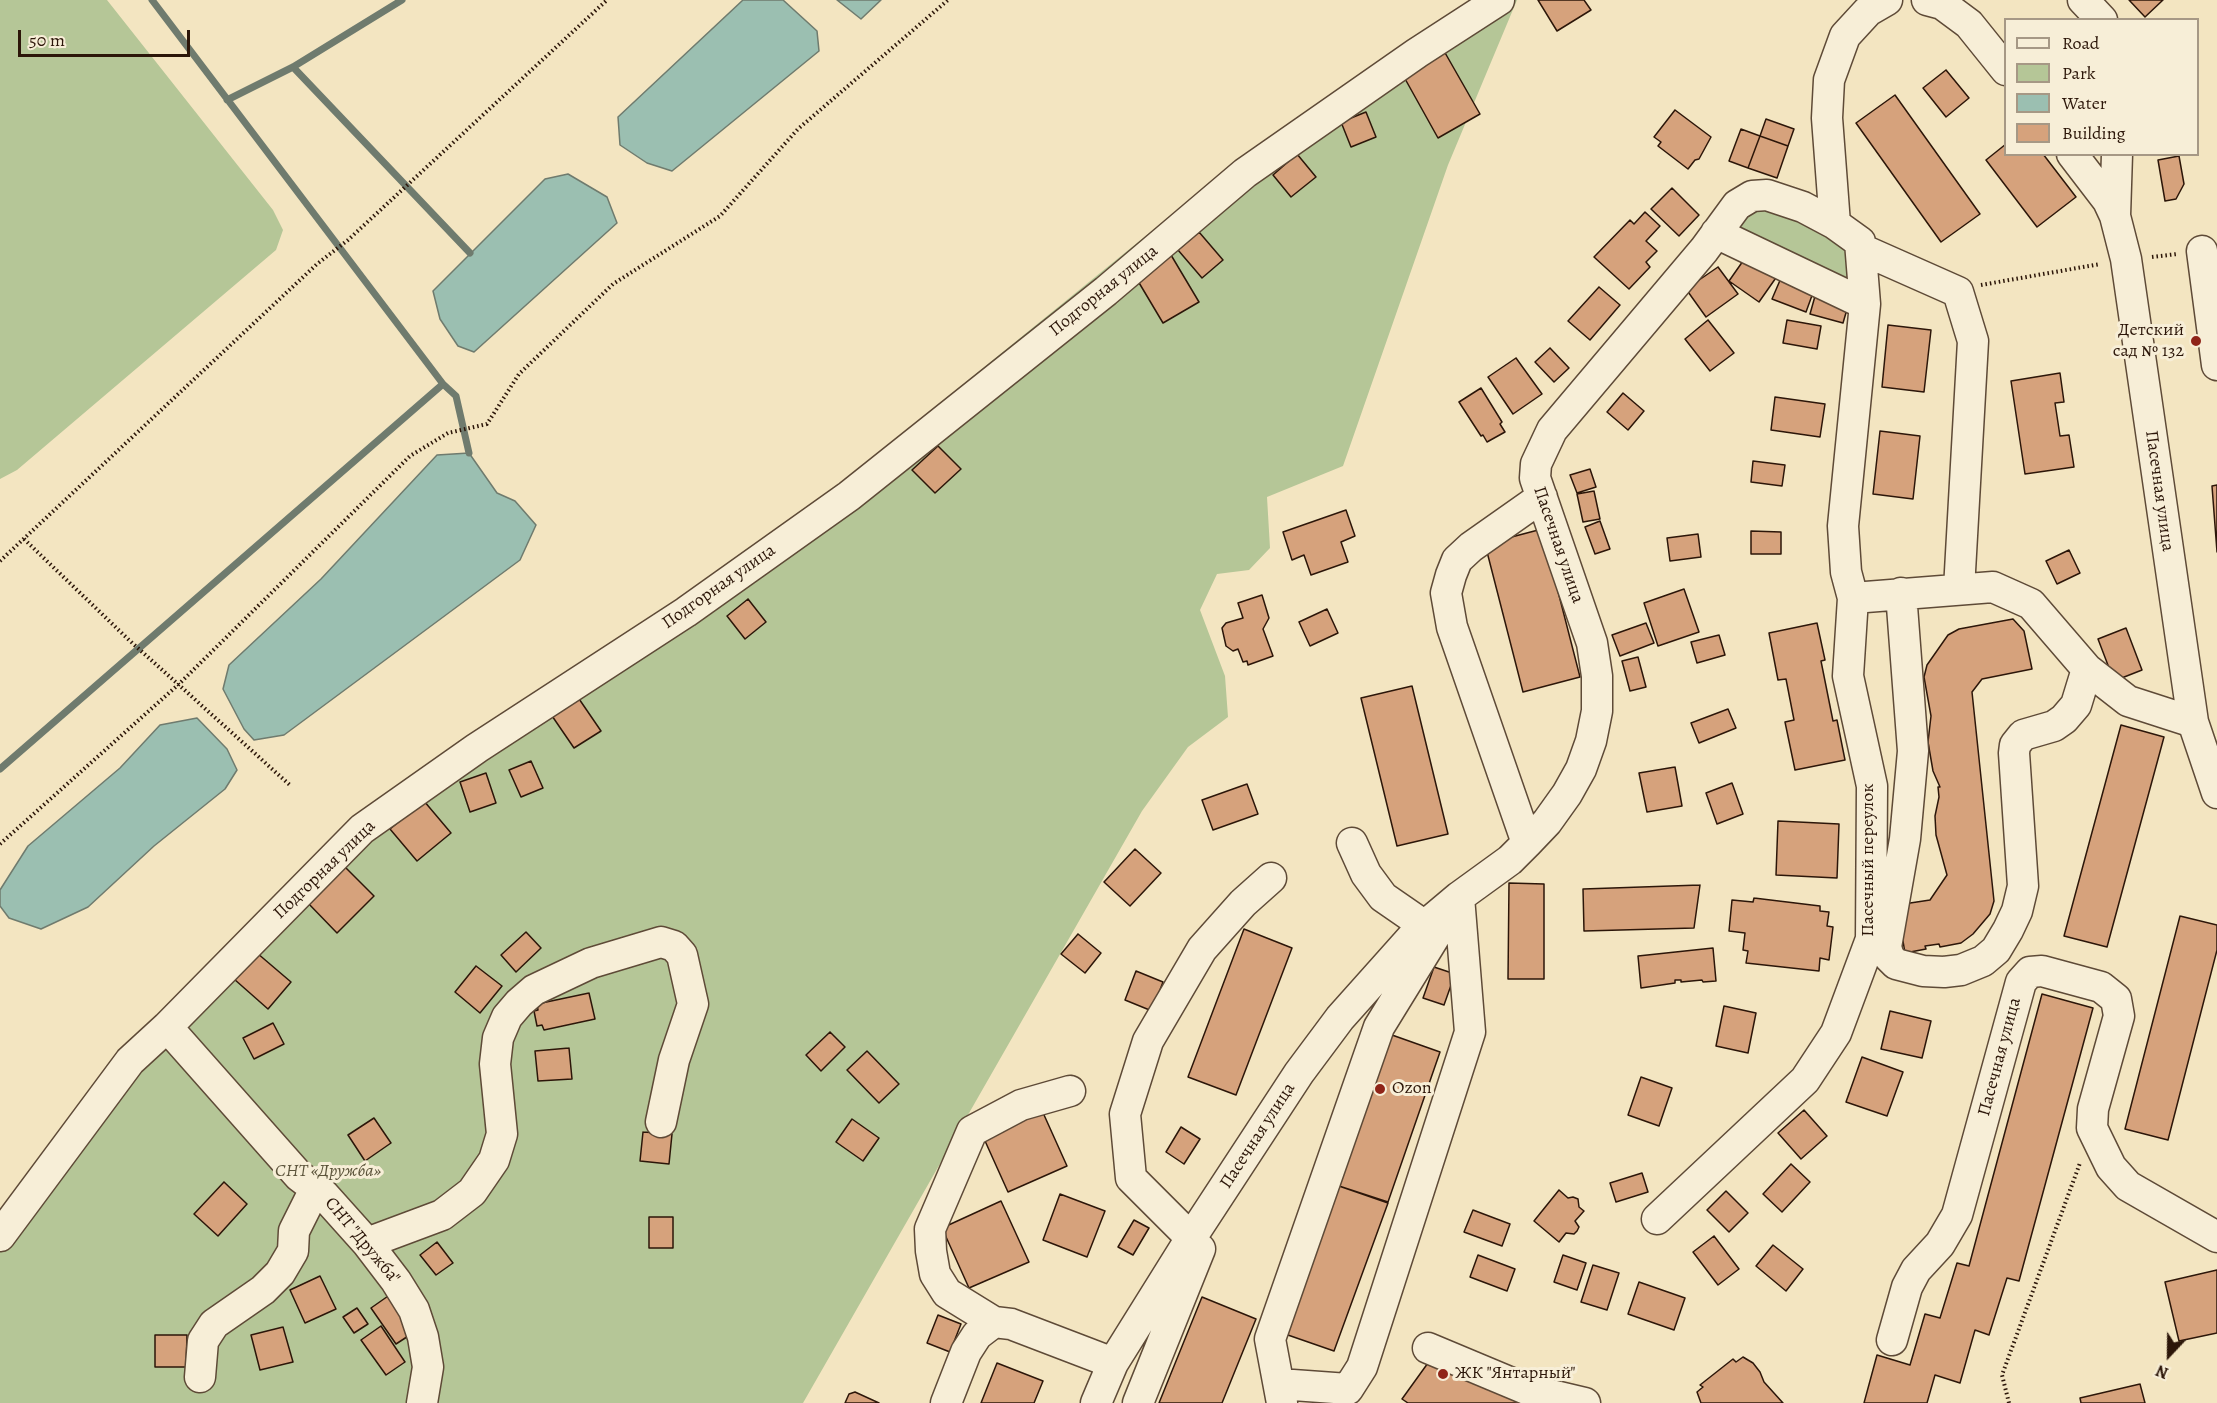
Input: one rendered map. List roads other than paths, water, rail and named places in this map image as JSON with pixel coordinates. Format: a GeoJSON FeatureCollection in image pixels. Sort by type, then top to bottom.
{"type":"FeatureCollection","features":[{"type":"Feature","properties":{"kind":"street","name":"Подгорная улица"},"geometry":{"type":"LineString","coordinates":[[0,1236],[130,1061],[167,1027],[189,1002],[362,829],[477,748],[686,612],[839,503],[1106,291],[1245,173],[1417,53],[1499,0]]}},
{"type":"Feature","properties":{"kind":"street"},"geometry":{"type":"LineString","coordinates":[[1887,0],[1868,11],[1845,36],[1829,80],[1827,118],[1834,224],[1860,242],[1861,249],[1958,292],[1972,341],[1959,590]]}},
{"type":"Feature","properties":{"kind":"street"},"geometry":{"type":"LineString","coordinates":[[1927,0],[1942,4],[1969,24],[2004,68]]}},
{"type":"Feature","properties":{"kind":"street"},"geometry":{"type":"LineString","coordinates":[[2083,0],[2100,18]]}},
{"type":"Feature","properties":{"kind":"street","name":"Пасечная улица"},"geometry":{"type":"LineString","coordinates":[[2074,156],[2108,201],[2115,216],[2126,259],[2193,722],[2217,793]]}},
{"type":"Feature","properties":{"kind":"street"},"geometry":{"type":"LineString","coordinates":[[2115,216],[2117,156]]}},
{"type":"Feature","properties":{"kind":"street","name":"Пасечная улица"},"geometry":{"type":"LineString","coordinates":[[1096,1403],[1113,1363],[1191,1238],[1299,1074],[1340,1018],[1415,934],[1459,897],[1510,861],[1547,822],[1581,769],[1591,741],[1597,711],[1597,676],[1592,643],[1535,478],[1536,464],[1552,430],[1704,250],[1737,205],[1752,196],[1767,195],[1803,207],[1834,224]]}},
{"type":"Feature","properties":{"kind":"street"},"geometry":{"type":"LineString","coordinates":[[1716,233],[1865,304]]}},
{"type":"Feature","properties":{"kind":"street","name":"Пасечный переулок"},"geometry":{"type":"LineString","coordinates":[[1657,1219],[1805,1080],[1836,1033],[1871,939],[1872,786],[1848,676],[1853,598],[1846,572],[1843,526],[1865,304],[1861,249]]}},
{"type":"Feature","properties":{"kind":"street"},"geometry":{"type":"LineString","coordinates":[[2202,251],[2217,365]]}},
{"type":"Feature","properties":{"kind":"street"},"geometry":{"type":"LineString","coordinates":[[1527,843],[1452,627],[1446,594],[1457,560],[1471,547],[1542,497]]}},
{"type":"Feature","properties":{"kind":"street"},"geometry":{"type":"LineString","coordinates":[[1853,598],[1993,587],[2031,604],[2087,669],[2128,701],[2193,722]]}},
{"type":"Feature","properties":{"kind":"street"},"geometry":{"type":"LineString","coordinates":[[1900,593],[1913,751],[1905,839],[1886,947],[1889,957],[1896,964],[1944,972],[1961,970],[1983,961],[1996,950],[2017,910],[2023,886],[2015,745],[2023,735],[2054,726],[2064,719],[2076,705],[2087,669]]}},
{"type":"Feature","properties":{"kind":"street"},"geometry":{"type":"LineString","coordinates":[[1352,843],[1366,874],[1383,897],[1425,926]]}},
{"type":"Feature","properties":{"kind":"street"},"geometry":{"type":"LineString","coordinates":[[1191,1238],[1131,1178],[1125,1114],[1148,1041],[1202,949],[1244,903],[1271,878]]}},
{"type":"Feature","properties":{"kind":"street"},"geometry":{"type":"LineString","coordinates":[[1280,1394],[1348,1389],[1362,1367],[1470,1032],[1459,897]]}},
{"type":"Feature","properties":{"kind":"street","name":"Пасечная улица"},"geometry":{"type":"LineString","coordinates":[[1280,1394],[1270,1338],[1379,1027],[1459,897]]}},
{"type":"Feature","properties":{"kind":"street"},"geometry":{"type":"LineString","coordinates":[[367,1243],[442,1215],[472,1192],[494,1160],[502,1134],[495,1064],[498,1038],[507,1017],[519,1003],[534,990],[591,963],[661,942],[674,946],[682,955],[693,1004],[674,1060],[661,1122]]}},
{"type":"Feature","properties":{"kind":"street","name":"Пасечная улица"},"geometry":{"type":"LineString","coordinates":[[1892,1340],[1907,1287],[1916,1270],[1940,1244],[1957,1215],[2020,982],[2030,972],[2042,971],[2101,987],[2116,999],[2119,1016],[2093,1109],[2092,1128],[2110,1167],[2128,1186],[2217,1237]]}},
{"type":"Feature","properties":{"kind":"street","name":"СНТ \"Дружба\""},"geometry":{"type":"LineString","coordinates":[[167,1027],[299,1176],[315,1189],[367,1243],[396,1281],[414,1310],[423,1337],[428,1367],[422,1403]]}},
{"type":"Feature","properties":{"kind":"street"},"geometry":{"type":"LineString","coordinates":[[1070,1091],[1021,1105],[972,1131],[930,1229],[931,1251],[935,1274],[947,1293],[994,1322],[1011,1324],[1113,1363]]}},
{"type":"Feature","properties":{"kind":"street"},"geometry":{"type":"LineString","coordinates":[[1138,1403],[1225,1185]]}},
{"type":"Feature","properties":{"kind":"street"},"geometry":{"type":"LineString","coordinates":[[200,1377],[202,1341],[214,1324],[263,1290],[280,1273],[293,1251],[294,1231],[315,1189]]}},
{"type":"Feature","properties":{"kind":"street"},"geometry":{"type":"LineString","coordinates":[[946,1403],[966,1352],[977,1335],[994,1322]]}},
{"type":"Feature","properties":{"kind":"street"},"geometry":{"type":"LineString","coordinates":[[1428,1348],[1526,1389],[1585,1403]]}},
{"type":"Feature","properties":{"kind":"water"},"geometry":{"type":"Polygon","coordinates":[[[743,0],[783,0],[817,31],[819,51],[672,171],[647,163],[620,145],[618,117],[743,0]]]}},
{"type":"Feature","properties":{"kind":"water"},"geometry":{"type":"Polygon","coordinates":[[[837,0],[881,0],[861,19],[837,0]]]}},
{"type":"Feature","properties":{"kind":"water"},"geometry":{"type":"Polygon","coordinates":[[[568,174],[607,197],[617,223],[474,352],[458,346],[440,319],[433,291],[545,179],[568,174]]]}},
{"type":"Feature","properties":{"kind":"water"},"geometry":{"type":"Polygon","coordinates":[[[469,453],[497,493],[515,501],[536,525],[520,560],[284,735],[254,740],[244,729],[223,689],[229,665],[321,579],[437,455],[469,453]]]}},
{"type":"Feature","properties":{"kind":"water"},"geometry":{"type":"Polygon","coordinates":[[[197,718],[227,749],[237,770],[225,789],[154,846],[88,907],[41,929],[9,918],[0,906],[0,890],[28,846],[120,768],[160,725],[197,718]]]}},
{"type":"Feature","properties":{"kind":"waterway"},"geometry":{"type":"LineString","coordinates":[[152,0],[443,384],[456,396],[469,453]]}},
{"type":"Feature","properties":{"kind":"waterway"},"geometry":{"type":"LineString","coordinates":[[227,100],[293,67],[402,0]]}},
{"type":"Feature","properties":{"kind":"waterway"},"geometry":{"type":"LineString","coordinates":[[293,67],[470,253]]}},
{"type":"Feature","properties":{"kind":"waterway"},"geometry":{"type":"LineString","coordinates":[[0,769],[443,384]]}},
{"type":"Feature","properties":{"kind":"place","name":"Детский сад № 132"},"geometry":{"type":"Point","coordinates":[2196,341]}},
{"type":"Feature","properties":{"kind":"place","name":"Ozon"},"geometry":{"type":"Point","coordinates":[1380,1089]}},
{"type":"Feature","properties":{"kind":"place","name":"ЖК \"Янтарный\""},"geometry":{"type":"Point","coordinates":[1443,1374]}},
{"type":"Feature","properties":{"kind":"park label","name":"СНТ «Дружба»"},"geometry":{"type":"Point","coordinates":[328,1172]}}]}
